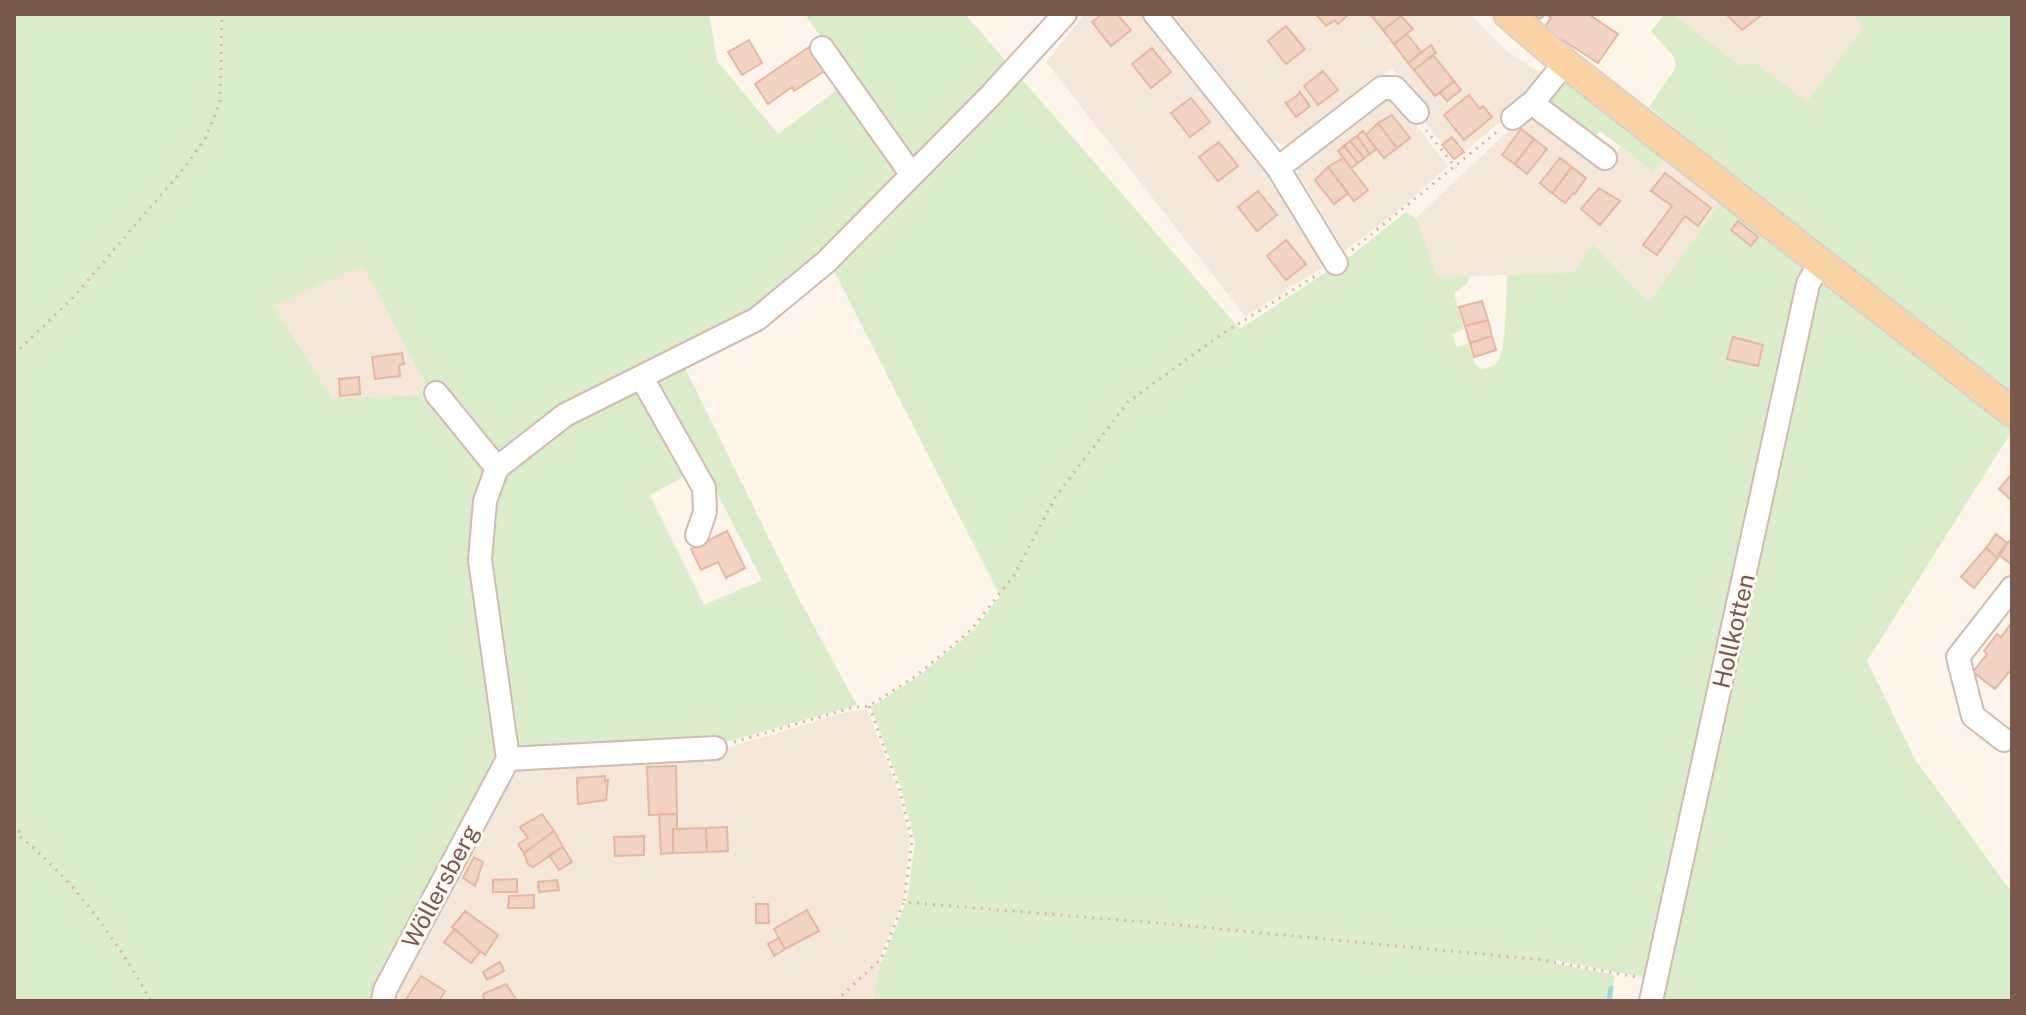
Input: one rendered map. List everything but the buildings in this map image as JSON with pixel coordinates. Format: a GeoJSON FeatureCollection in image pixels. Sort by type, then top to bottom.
{"type":"FeatureCollection","features":[{"type":"Feature","properties":{"kind":"main road"},"geometry":{"type":"LineString","coordinates":[[1508,14],[1565,63],[2012,412]]}},
{"type":"Feature","properties":{"kind":"street"},"geometry":{"type":"LineString","coordinates":[[715,748],[505,766],[480,560],[485,501],[497,468],[565,415],[757,319],[826,262],[990,96],[1065,14]]}},
{"type":"Feature","properties":{"kind":"street"},"geometry":{"type":"LineString","coordinates":[[1155,14],[1278,168],[1336,263]]}},
{"type":"Feature","properties":{"kind":"street"},"geometry":{"type":"LineString","coordinates":[[822,48],[912,175]]}},
{"type":"Feature","properties":{"kind":"street"},"geometry":{"type":"LineString","coordinates":[[1513,118],[1534,101],[1565,63]]}},
{"type":"Feature","properties":{"kind":"street"},"geometry":{"type":"LineString","coordinates":[[1278,168],[1382,88],[1395,88],[1417,112]]}},
{"type":"Feature","properties":{"kind":"street"},"geometry":{"type":"LineString","coordinates":[[1534,101],[1541,110],[1605,158]]}},
{"type":"Feature","properties":{"kind":"street","name":"Hollkotten"},"geometry":{"type":"LineString","coordinates":[[1653,991],[1808,284],[1820,263]]}},
{"type":"Feature","properties":{"kind":"street"},"geometry":{"type":"LineString","coordinates":[[642,378],[704,488],[705,512],[697,535]]}},
{"type":"Feature","properties":{"kind":"street"},"geometry":{"type":"LineString","coordinates":[[436,393],[497,468]]}},
{"type":"Feature","properties":{"kind":"street"},"geometry":{"type":"LineString","coordinates":[[2004,740],[1973,716],[1958,657],[2012,588]]}},
{"type":"Feature","properties":{"kind":"street","name":"Wöllersberg"},"geometry":{"type":"LineString","coordinates":[[383,1001],[385,990],[505,766]]}},
{"type":"Feature","properties":{"kind":"path"},"geometry":{"type":"LineString","coordinates":[[14,354],[71,300],[185,167],[206,137],[220,102],[222,14]]}},
{"type":"Feature","properties":{"kind":"path"},"geometry":{"type":"LineString","coordinates":[[1417,112],[1420,123],[1456,168]]}},
{"type":"Feature","properties":{"kind":"path"},"geometry":{"type":"LineString","coordinates":[[715,748],[851,708],[869,706],[916,676],[971,630],[1014,575],[1056,496],[1128,402],[1219,336],[1336,263],[1456,168],[1513,118]]}},
{"type":"Feature","properties":{"kind":"path"},"geometry":{"type":"LineString","coordinates":[[836,1001],[881,959],[904,902],[912,840],[900,791],[869,706]]}},
{"type":"Feature","properties":{"kind":"path"},"geometry":{"type":"LineString","coordinates":[[14,824],[25,840]]}},
{"type":"Feature","properties":{"kind":"path"},"geometry":{"type":"LineString","coordinates":[[14,832],[53,867],[94,914],[151,1001]]}},
{"type":"Feature","properties":{"kind":"path"},"geometry":{"type":"LineString","coordinates":[[904,902],[1543,960],[1653,991]]}},
{"type":"Feature","properties":{"kind":"shaded area"},"geometry":{"type":"Polygon","coordinates":[[[1085,14],[1145,14],[1276,179],[1327,265],[1245,316],[1046,62],[1085,14]]]}},
{"type":"Feature","properties":{"kind":"shaded area"},"geometry":{"type":"Polygon","coordinates":[[[1173,14],[1470,14],[1508,52],[1547,77],[1517,108],[1455,160],[1423,120],[1428,115],[1392,68],[1298,142],[1282,145],[1271,139],[1173,14]]]}},
{"type":"Feature","properties":{"kind":"shaded area"},"geometry":{"type":"Polygon","coordinates":[[[1672,14],[1849,14],[1865,26],[1807,103],[1754,62],[1741,66],[1672,14]]]}},
{"type":"Feature","properties":{"kind":"shaded area"},"geometry":{"type":"Polygon","coordinates":[[[1382,97],[1396,99],[1448,166],[1345,251],[1298,174],[1297,165],[1382,97]]]}},
{"type":"Feature","properties":{"kind":"shaded area"},"geometry":{"type":"Polygon","coordinates":[[[1530,110],[1606,165],[1620,147],[1653,172],[1664,159],[1700,185],[1724,197],[1649,302],[1595,244],[1574,272],[1437,278],[1416,218],[1530,110]]]}},
{"type":"Feature","properties":{"kind":"shaded area"},"geometry":{"type":"Polygon","coordinates":[[[363,265],[432,395],[332,398],[273,305],[363,265]]]}},
{"type":"Feature","properties":{"kind":"shaded area"},"geometry":{"type":"Polygon","coordinates":[[[867,709],[898,792],[910,839],[903,901],[880,957],[874,1001],[390,1001],[513,768],[717,751],[850,711],[867,709]]]}},
{"type":"Feature","properties":{"kind":"green space"},"geometry":{"type":"Polygon","coordinates":[[[14,14],[709,14],[717,61],[778,134],[846,83],[907,174],[756,316],[494,468],[482,501],[504,751],[376,1001],[14,1001],[14,14]],[[363,266],[273,305],[332,398],[431,395],[363,266]]]}},
{"type":"Feature","properties":{"kind":"green space"},"geometry":{"type":"Polygon","coordinates":[[[805,14],[965,14],[1012,68],[912,171],[805,14]]]}},
{"type":"Feature","properties":{"kind":"green space"},"geometry":{"type":"Polygon","coordinates":[[[1665,14],[1672,14],[1741,66],[1754,62],[1807,102],[1865,26],[1849,14],[2012,14],[2012,392],[1777,211],[1649,107],[1676,67],[1674,57],[1651,31],[1665,14]]]}},
{"type":"Feature","properties":{"kind":"green space"},"geometry":{"type":"Polygon","coordinates":[[[1019,76],[1240,329],[1331,269],[1338,276],[1349,268],[1344,261],[1406,212],[1416,218],[1437,277],[1469,276],[1468,283],[1454,293],[1464,329],[1452,334],[1457,347],[1468,343],[1475,364],[1481,369],[1495,365],[1501,354],[1507,275],[1574,272],[1594,244],[1649,302],[1724,197],[1806,261],[1653,979],[1554,960],[1553,963],[1615,975],[1607,1001],[874,1001],[879,965],[907,900],[915,841],[901,788],[871,707],[916,678],[973,631],[1000,596],[831,265],[1019,76]]]}},
{"type":"Feature","properties":{"kind":"green space"},"geometry":{"type":"Polygon","coordinates":[[[1565,79],[1664,154],[1664,159],[1653,172],[1600,131],[1592,141],[1547,107],[1548,93],[1565,79]]]}},
{"type":"Feature","properties":{"kind":"green space"},"geometry":{"type":"Polygon","coordinates":[[[1827,281],[2012,421],[2012,431],[1867,661],[1915,759],[2012,893],[2012,1001],[1662,1001],[1813,294],[1822,282],[1827,281]]]}},
{"type":"Feature","properties":{"kind":"green space"},"geometry":{"type":"Polygon","coordinates":[[[683,364],[799,599],[857,705],[715,745],[619,750],[518,747],[484,560],[500,469],[566,418],[641,381],[692,472],[650,495],[704,605],[762,580],[703,466],[647,380],[683,364]]]}},
{"type":"Feature","properties":{"kind":"waterway"},"geometry":{"type":"LineString","coordinates":[[1609,1001],[1611,988]]}}]}
